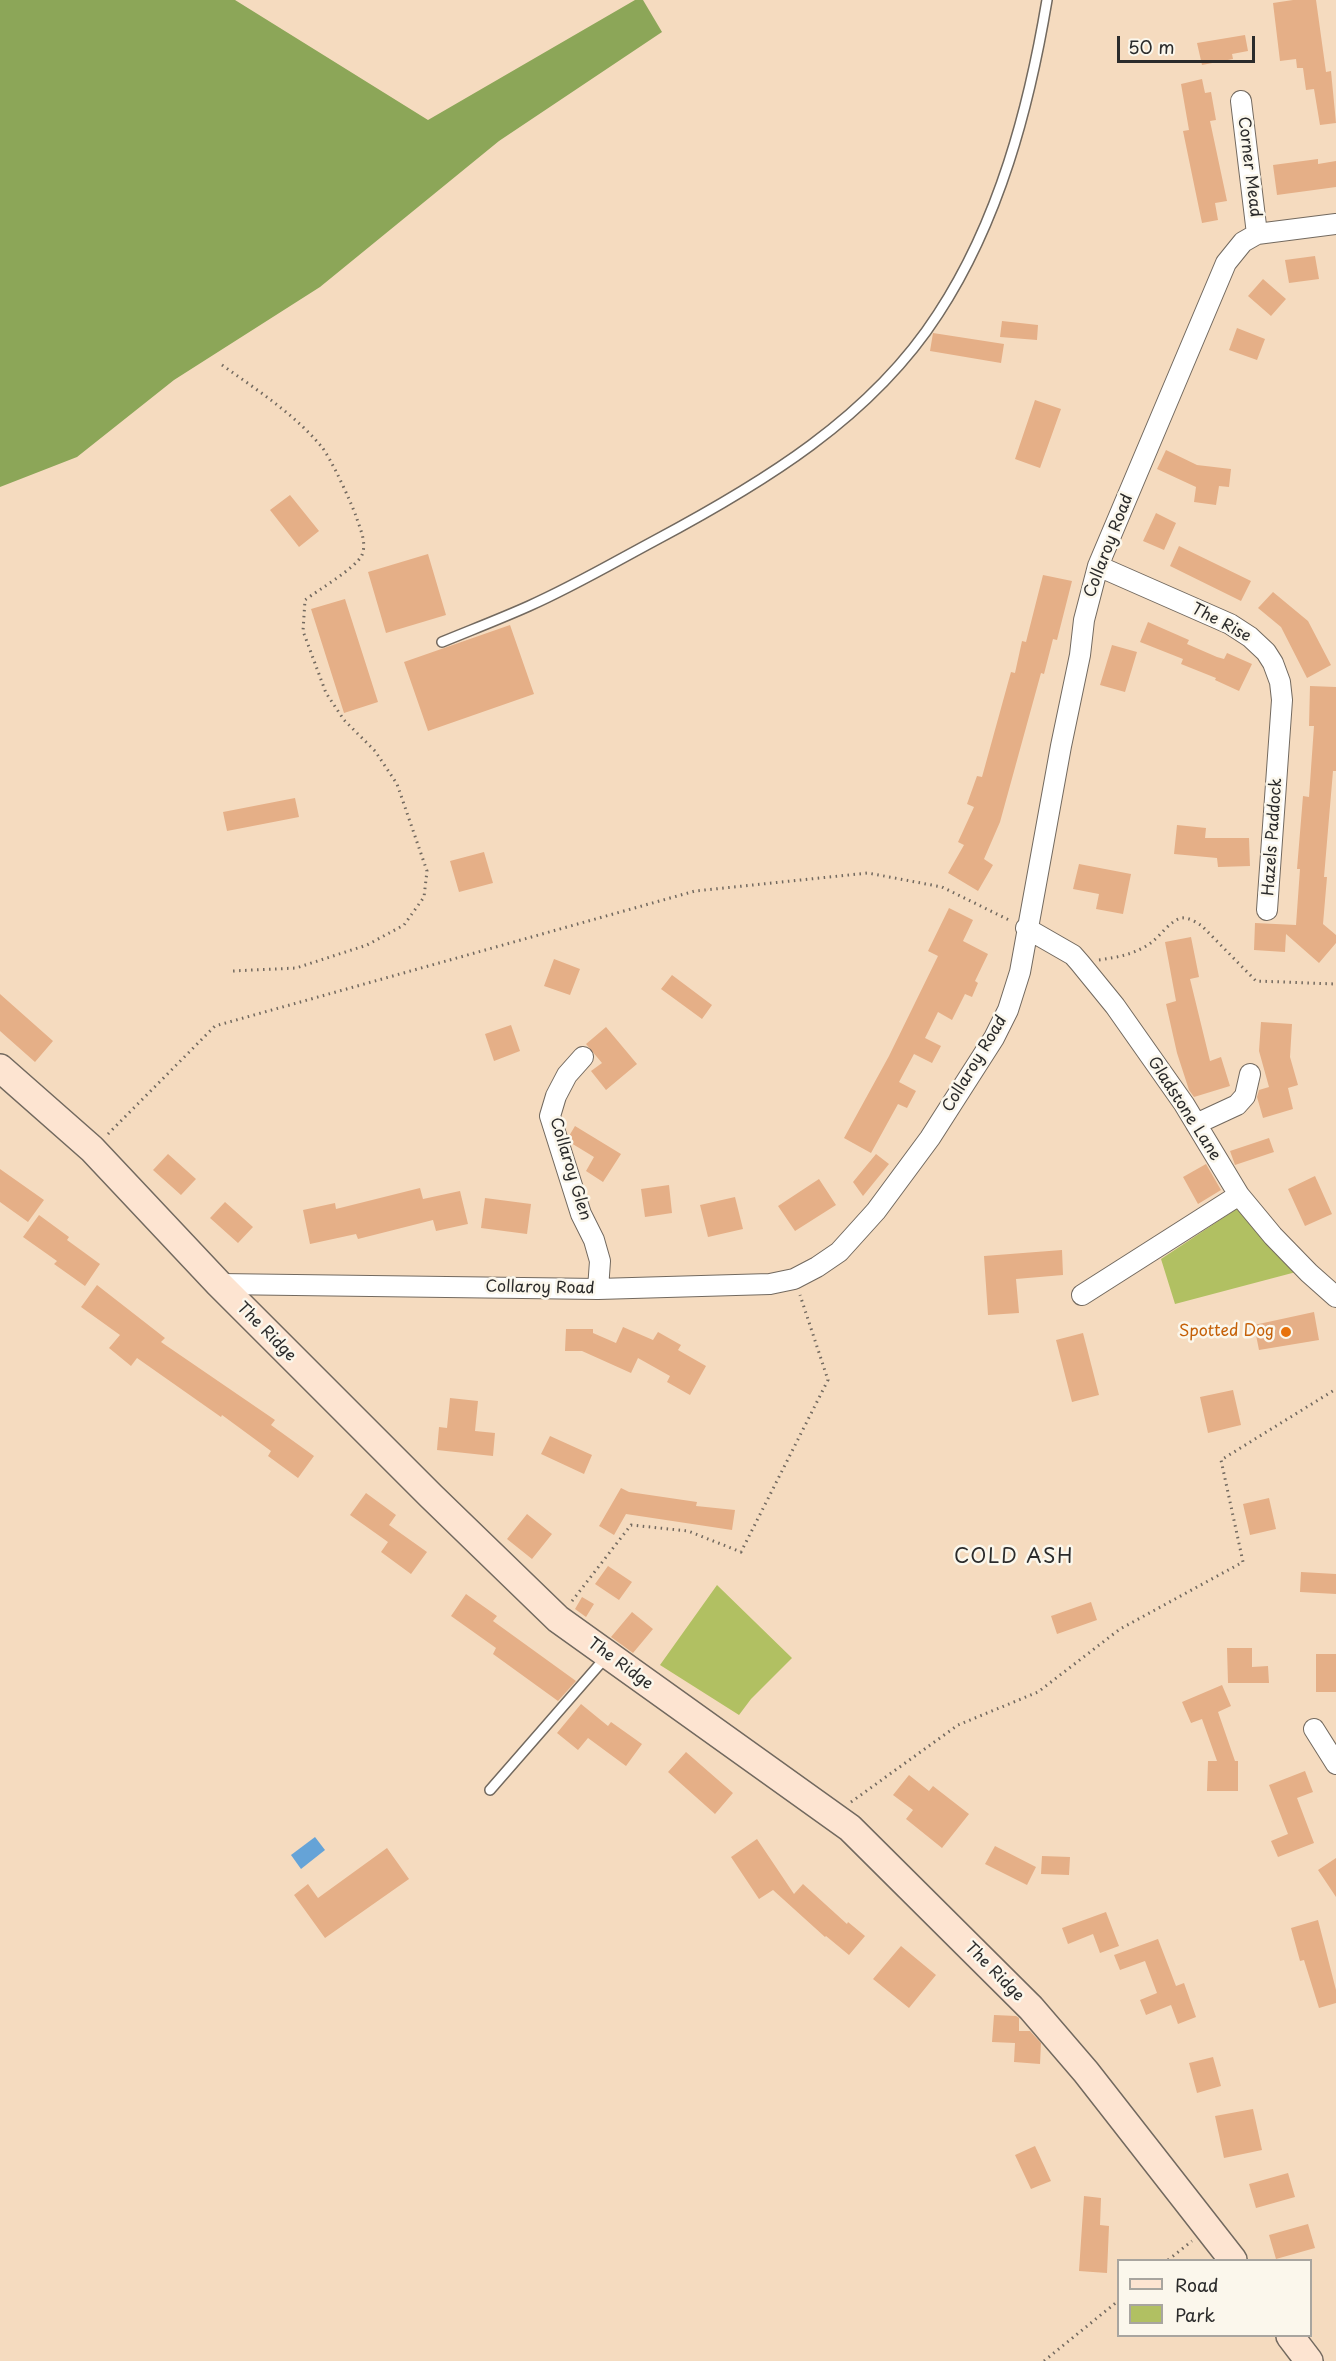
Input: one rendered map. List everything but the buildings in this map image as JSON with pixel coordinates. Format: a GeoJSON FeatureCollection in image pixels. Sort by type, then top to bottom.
{"type":"FeatureCollection","features":[{"type":"Feature","properties":{"kind":"street","name":"Corner Mead"},"geometry":{"type":"LineString","coordinates":[[1240,100],[1257,234]]}},
{"type":"Feature","properties":{"kind":"street"},"geometry":{"type":"LineString","coordinates":[[1257,234],[1336,224]]}},
{"type":"Feature","properties":{"kind":"street","name":"Collaroy Road"},"geometry":{"type":"LineString","coordinates":[[219,1284],[598,1289],[770,1284],[794,1279],[817,1268],[839,1252],[876,1211],[930,1138],[994,1038],[1008,1010],[1020,972],[1060,746],[1080,655],[1084,620],[1098,566],[1226,263],[1243,242],[1257,234]]}},
{"type":"Feature","properties":{"kind":"street","name":"The Rise"},"geometry":{"type":"LineString","coordinates":[[1098,566],[1230,624],[1250,637],[1266,652],[1273,663],[1281,691],[1278,765]]}},
{"type":"Feature","properties":{"kind":"street","name":"Hazels Paddock"},"geometry":{"type":"LineString","coordinates":[[1267,910],[1278,765]]}},
{"type":"Feature","properties":{"kind":"street","name":"Gladstone Lane"},"geometry":{"type":"LineString","coordinates":[[1026,928],[1073,955],[1080,963],[1115,1006],[1196,1124],[1239,1195],[1273,1236],[1336,1297]]}},
{"type":"Feature","properties":{"kind":"street","name":"Collaroy Glen"},"geometry":{"type":"LineString","coordinates":[[583,1057],[567,1075],[556,1096],[550,1116],[581,1214],[594,1240],[600,1261],[598,1289]]}},
{"type":"Feature","properties":{"kind":"street","name":"The Ridge"},"geometry":{"type":"LineString","coordinates":[[0,1068],[92,1149],[219,1284],[558,1619],[850,1828],[1031,2008],[1086,2072],[1232,2259]]}},
{"type":"Feature","properties":{"kind":"street"},"geometry":{"type":"LineString","coordinates":[[1196,1124],[1238,1105],[1245,1096],[1250,1074]]}},
{"type":"Feature","properties":{"kind":"street"},"geometry":{"type":"LineString","coordinates":[[1082,1295],[1239,1195]]}},
{"type":"Feature","properties":{"kind":"street"},"geometry":{"type":"LineString","coordinates":[[1314,1729],[1336,1764]]}},
{"type":"Feature","properties":{"kind":"street"},"geometry":{"type":"LineString","coordinates":[[1291,2337],[1310,2361]]}},
{"type":"Feature","properties":{"kind":"lane"},"geometry":{"type":"LineString","coordinates":[[442,642],[530,605],[750,488],[804,452],[879,386],[910,352],[938,314],[964,269],[989,215],[1028,99],[1047,0]]}},
{"type":"Feature","properties":{"kind":"lane"},"geometry":{"type":"LineString","coordinates":[[490,1790],[608,1655]]}},
{"type":"Feature","properties":{"kind":"path"},"geometry":{"type":"LineString","coordinates":[[222,364],[283,409],[322,448],[352,507],[364,541],[362,555],[355,566],[337,576],[305,600],[303,631],[326,693],[344,720],[375,751],[397,784],[427,871],[424,897],[404,925],[367,945],[296,968],[232,971]]}},
{"type":"Feature","properties":{"kind":"path"},"geometry":{"type":"LineString","coordinates":[[92,1149],[214,1026],[695,891],[868,873],[942,887],[1026,928]]}},
{"type":"Feature","properties":{"kind":"path"},"geometry":{"type":"LineString","coordinates":[[1080,963],[1138,951],[1162,934],[1174,921],[1182,918],[1195,921],[1202,926],[1256,981],[1336,984]]}},
{"type":"Feature","properties":{"kind":"path"},"geometry":{"type":"LineString","coordinates":[[558,1619],[632,1525],[688,1532],[741,1552],[828,1380],[794,1279]]}},
{"type":"Feature","properties":{"kind":"path"},"geometry":{"type":"LineString","coordinates":[[833,1815],[958,1725],[1038,1692],[1120,1629],[1243,1562],[1221,1460],[1336,1389]]}},
{"type":"Feature","properties":{"kind":"path"},"geometry":{"type":"LineString","coordinates":[[1169,2259],[1208,2227]]}},
{"type":"Feature","properties":{"kind":"path"},"geometry":{"type":"LineString","coordinates":[[1044,2361],[1117,2303]]}},
{"type":"Feature","properties":{"kind":"green space"},"geometry":{"type":"Polygon","coordinates":[[[0,0],[235,0],[428,120],[635,0],[643,0],[662,32],[499,141],[320,287],[174,380],[77,457],[0,487],[0,0]]]}},
{"type":"Feature","properties":{"kind":"green space"},"geometry":{"type":"Polygon","coordinates":[[[1241,1206],[1296,1272],[1175,1304],[1161,1259],[1241,1206]]]}},
{"type":"Feature","properties":{"kind":"green space"},"geometry":{"type":"Polygon","coordinates":[[[717,1585],[792,1658],[751,1699],[739,1715],[660,1665],[717,1585]]]}},
{"type":"Feature","properties":{"kind":"water"},"geometry":{"type":"Polygon","coordinates":[[[315,1837],[325,1850],[301,1869],[291,1855],[315,1837]]]}},
{"type":"Feature","properties":{"kind":"place","name":"Spotted Dog"},"geometry":{"type":"Point","coordinates":[1286,1332]}},
{"type":"Feature","properties":{"kind":"district","name":"COLD ASH"},"geometry":{"type":"Point","coordinates":[1014,1557]}}]}
